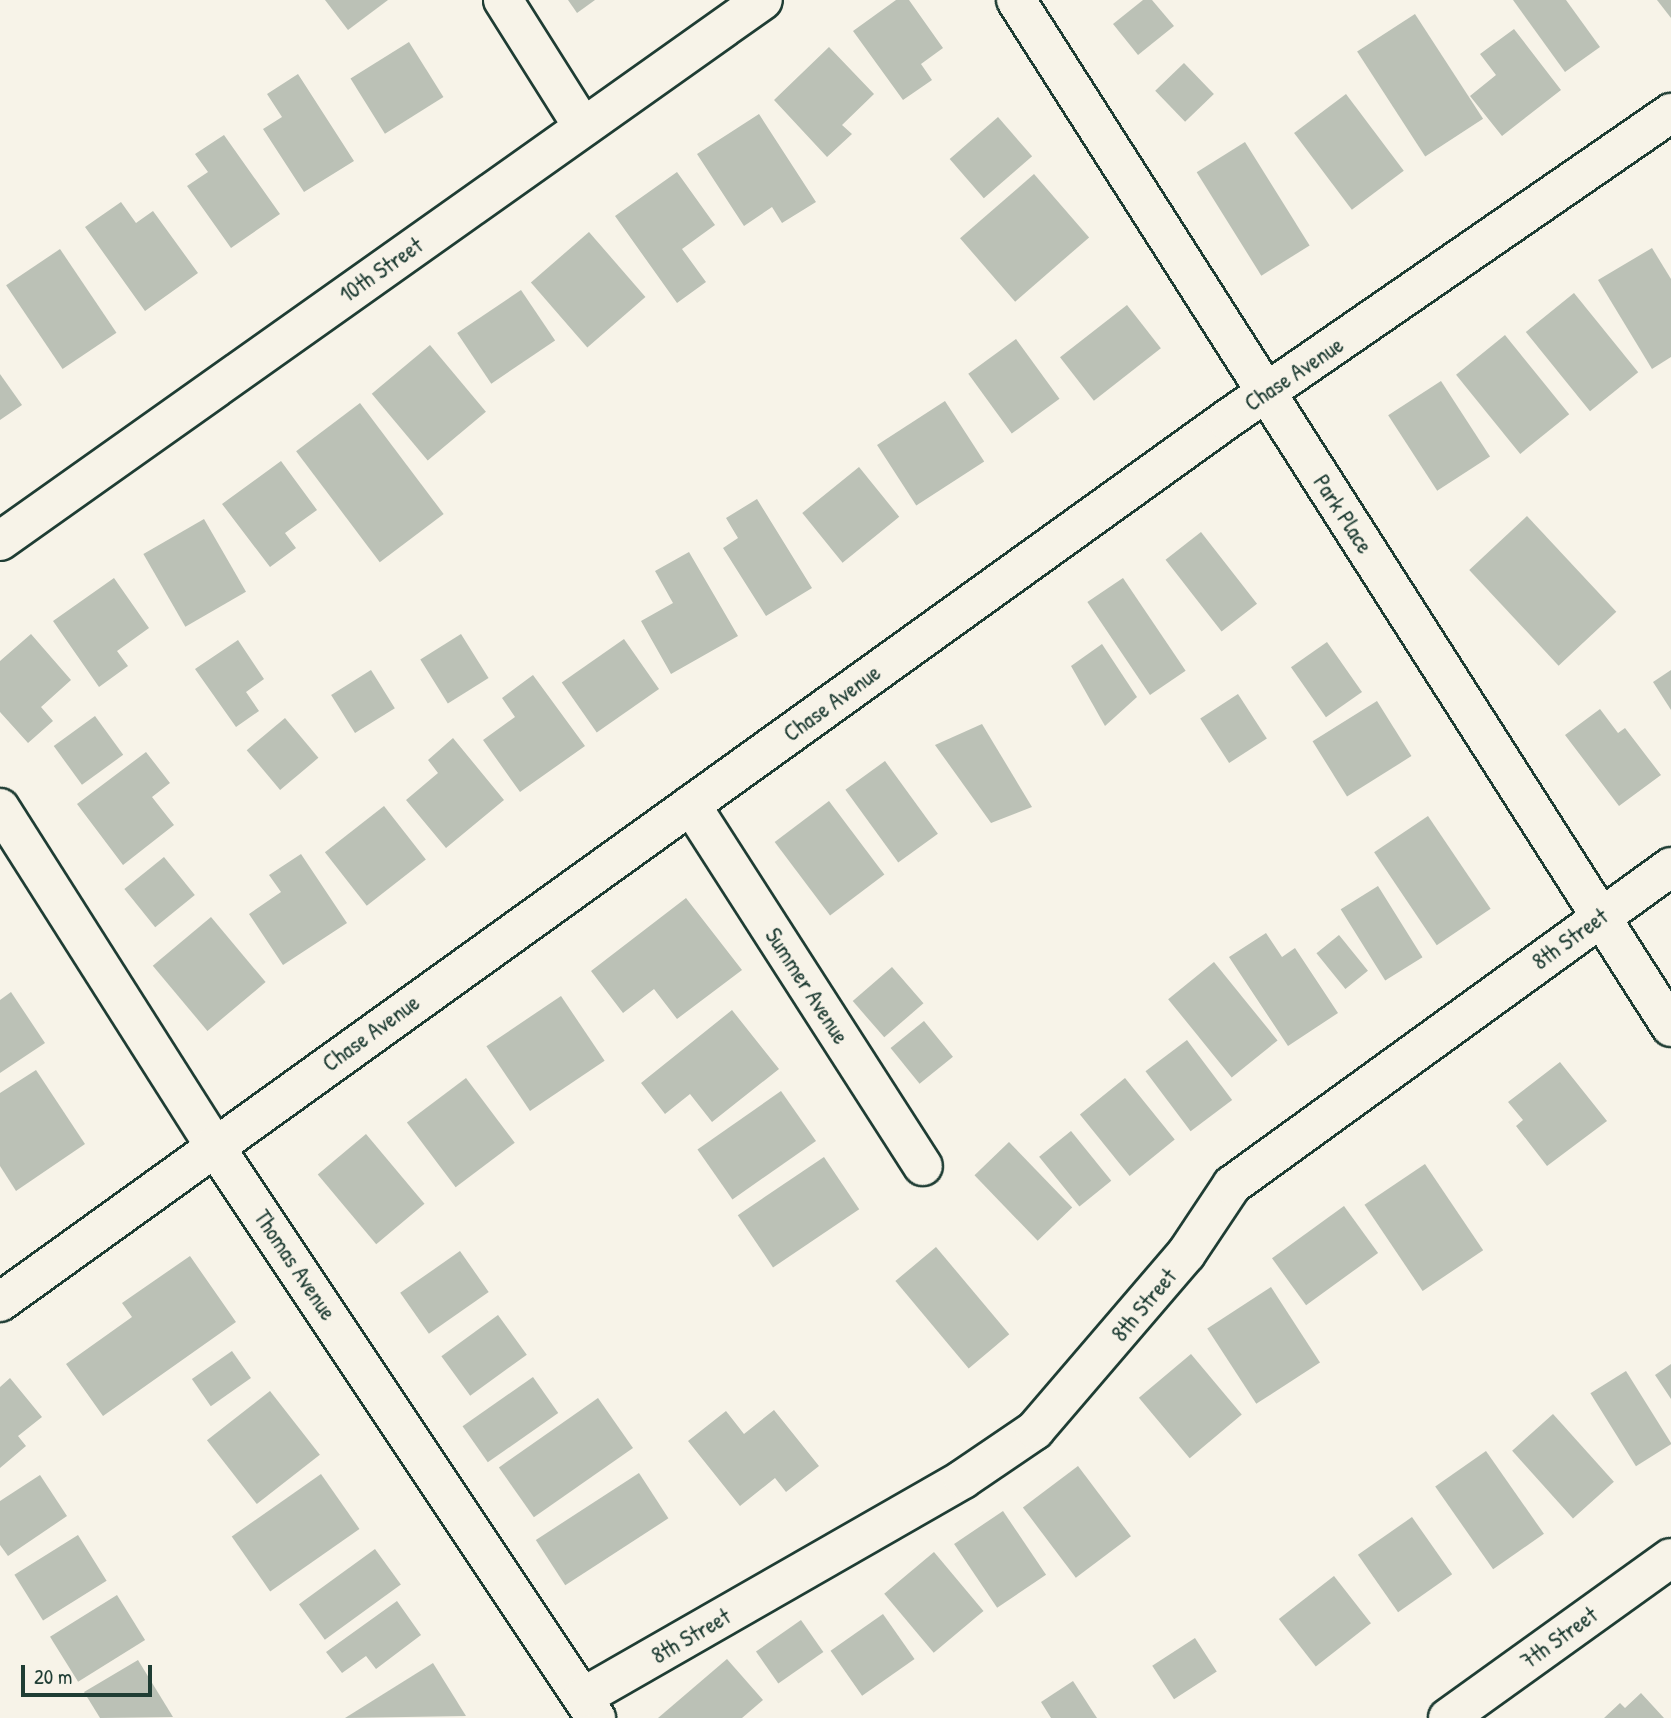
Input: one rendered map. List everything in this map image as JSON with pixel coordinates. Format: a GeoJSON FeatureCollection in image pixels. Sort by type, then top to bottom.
{"type":"FeatureCollection","features":[{"type":"Feature","properties":{"kind":"street"},"geometry":{"type":"LineString","coordinates":[[503,0],[583,127]]}},
{"type":"Feature","properties":{"kind":"street","name":"10th Street"},"geometry":{"type":"LineString","coordinates":[[0,541],[763,0]]}},
{"type":"Feature","properties":{"kind":"street","name":"Park Place"},"geometry":{"type":"LineString","coordinates":[[1016,0],[1671,1027]]}},
{"type":"Feature","properties":{"kind":"street","name":"Chase Avenue"},"geometry":{"type":"LineString","coordinates":[[0,1302],[214,1145],[1267,393],[1671,113]]}},
{"type":"Feature","properties":{"kind":"street","name":"Summer Avenue"},"geometry":{"type":"LineString","coordinates":[[691,805],[923,1166]]}},
{"type":"Feature","properties":{"kind":"street","name":"Thomas Avenue"},"geometry":{"type":"LineString","coordinates":[[0,808],[214,1145],[590,1708]]}},
{"type":"Feature","properties":{"kind":"street","name":"8th Street"},"geometry":{"type":"LineString","coordinates":[[590,1708],[963,1479],[1035,1430],[1186,1254],[1232,1185],[1671,867]]}},
{"type":"Feature","properties":{"kind":"street","name":"7th Street"},"geometry":{"type":"LineString","coordinates":[[1448,1718],[1671,1558]]}},
{"type":"Feature","properties":{"kind":"building"},"geometry":{"type":"Polygon","coordinates":[[[325,0],[388,0],[348,30],[325,0]]]}},
{"type":"Feature","properties":{"kind":"building"},"geometry":{"type":"Polygon","coordinates":[[[568,0],[595,0],[577,13],[568,0]]]}},
{"type":"Feature","properties":{"kind":"building"},"geometry":{"type":"Polygon","coordinates":[[[896,0],[909,0],[943,48],[921,64],[932,80],[903,100],[853,31],[896,0]]]}},
{"type":"Feature","properties":{"kind":"building"},"geometry":{"type":"Polygon","coordinates":[[[1143,0],[1152,0],[1174,26],[1138,55],[1113,24],[1143,0]]]}},
{"type":"Feature","properties":{"kind":"building"},"geometry":{"type":"Polygon","coordinates":[[[1513,0],[1566,0],[1600,47],[1565,72],[1513,0]]]}},
{"type":"Feature","properties":{"kind":"building"},"geometry":{"type":"Polygon","coordinates":[[[1657,0],[1671,0],[1671,18],[1657,0]]]}},
{"type":"Feature","properties":{"kind":"building"},"geometry":{"type":"Polygon","coordinates":[[[1415,14],[1483,119],[1425,156],[1357,52],[1415,14]]]}},
{"type":"Feature","properties":{"kind":"building"},"geometry":{"type":"Polygon","coordinates":[[[1514,29],[1561,90],[1502,136],[1470,96],[1496,75],[1480,54],[1514,29]]]}},
{"type":"Feature","properties":{"kind":"building"},"geometry":{"type":"Polygon","coordinates":[[[409,42],[443,97],[385,134],[350,79],[409,42]]]}},
{"type":"Feature","properties":{"kind":"building"},"geometry":{"type":"Polygon","coordinates":[[[829,47],[874,94],[842,125],[852,134],[827,157],[774,100],[829,47]]]}},
{"type":"Feature","properties":{"kind":"building"},"geometry":{"type":"Polygon","coordinates":[[[1184,63],[1214,94],[1185,122],[1155,91],[1184,63]]]}},
{"type":"Feature","properties":{"kind":"building"},"geometry":{"type":"Polygon","coordinates":[[[298,74],[354,161],[304,192],[263,129],[282,117],[267,94],[298,74]]]}},
{"type":"Feature","properties":{"kind":"building"},"geometry":{"type":"Polygon","coordinates":[[[1346,94],[1404,171],[1352,210],[1294,133],[1346,94]]]}},
{"type":"Feature","properties":{"kind":"building"},"geometry":{"type":"Polygon","coordinates":[[[759,114],[816,202],[782,223],[772,207],[744,226],[697,154],[759,114]]]}},
{"type":"Feature","properties":{"kind":"building"},"geometry":{"type":"Polygon","coordinates":[[[998,117],[1032,156],[984,198],[950,159],[998,117]]]}},
{"type":"Feature","properties":{"kind":"building"},"geometry":{"type":"Polygon","coordinates":[[[224,135],[280,214],[231,248],[187,186],[208,172],[195,154],[224,135]]]}},
{"type":"Feature","properties":{"kind":"building"},"geometry":{"type":"Polygon","coordinates":[[[1245,142],[1310,245],[1261,276],[1197,172],[1245,142]]]}},
{"type":"Feature","properties":{"kind":"building"},"geometry":{"type":"Polygon","coordinates":[[[677,172],[715,225],[682,249],[706,282],[677,303],[615,216],[677,172]]]}},
{"type":"Feature","properties":{"kind":"building"},"geometry":{"type":"Polygon","coordinates":[[[1034,174],[1089,237],[1015,302],[960,238],[1034,174]]]}},
{"type":"Feature","properties":{"kind":"building"},"geometry":{"type":"Polygon","coordinates":[[[121,202],[136,223],[153,211],[198,273],[145,311],[85,227],[121,202]]]}},
{"type":"Feature","properties":{"kind":"building"},"geometry":{"type":"Polygon","coordinates":[[[589,232],[645,297],[587,347],[531,283],[589,232]]]}},
{"type":"Feature","properties":{"kind":"building"},"geometry":{"type":"Polygon","coordinates":[[[1652,248],[1671,279],[1671,357],[1652,369],[1598,280],[1652,248]]]}},
{"type":"Feature","properties":{"kind":"building"},"geometry":{"type":"Polygon","coordinates":[[[60,249],[116,333],[63,369],[6,285],[60,249]]]}},
{"type":"Feature","properties":{"kind":"building"},"geometry":{"type":"Polygon","coordinates":[[[521,290],[555,341],[491,384],[457,333],[521,290]]]}},
{"type":"Feature","properties":{"kind":"building"},"geometry":{"type":"Polygon","coordinates":[[[1574,293],[1638,372],[1590,411],[1526,332],[1574,293]]]}},
{"type":"Feature","properties":{"kind":"building"},"geometry":{"type":"Polygon","coordinates":[[[1127,305],[1161,348],[1094,401],[1060,357],[1127,305]]]}},
{"type":"Feature","properties":{"kind":"building"},"geometry":{"type":"Polygon","coordinates":[[[1505,335],[1569,414],[1520,454],[1456,375],[1505,335]]]}},
{"type":"Feature","properties":{"kind":"building"},"geometry":{"type":"Polygon","coordinates":[[[1016,339],[1059,399],[1012,434],[968,374],[1016,339]]]}},
{"type":"Feature","properties":{"kind":"building"},"geometry":{"type":"Polygon","coordinates":[[[430,345],[486,412],[428,460],[372,394],[430,345]]]}},
{"type":"Feature","properties":{"kind":"building"},"geometry":{"type":"Polygon","coordinates":[[[0,374],[22,405],[0,420],[0,374]]]}},
{"type":"Feature","properties":{"kind":"building"},"geometry":{"type":"Polygon","coordinates":[[[1441,381],[1490,456],[1437,491],[1388,415],[1441,381]]]}},
{"type":"Feature","properties":{"kind":"building"},"geometry":{"type":"Polygon","coordinates":[[[945,401],[984,461],[916,506],[877,445],[945,401]]]}},
{"type":"Feature","properties":{"kind":"building"},"geometry":{"type":"Polygon","coordinates":[[[360,403],[444,514],[380,562],[296,451],[360,403]]]}},
{"type":"Feature","properties":{"kind":"building"},"geometry":{"type":"Polygon","coordinates":[[[281,461],[317,510],[285,533],[296,548],[270,567],[222,504],[281,461]]]}},
{"type":"Feature","properties":{"kind":"building"},"geometry":{"type":"Polygon","coordinates":[[[859,467],[899,517],[843,563],[802,513],[859,467]]]}},
{"type":"Feature","properties":{"kind":"building"},"geometry":{"type":"Polygon","coordinates":[[[757,499],[812,588],[766,616],[723,548],[738,538],[726,518],[757,499]]]}},
{"type":"Feature","properties":{"kind":"building"},"geometry":{"type":"Polygon","coordinates":[[[1527,516],[1616,612],[1559,666],[1469,570],[1527,516]]]}},
{"type":"Feature","properties":{"kind":"building"},"geometry":{"type":"Polygon","coordinates":[[[204,519],[246,592],[185,627],[143,554],[204,519]]]}},
{"type":"Feature","properties":{"kind":"building"},"geometry":{"type":"Polygon","coordinates":[[[1201,532],[1257,604],[1222,631],[1166,560],[1201,532]]]}},
{"type":"Feature","properties":{"kind":"building"},"geometry":{"type":"Polygon","coordinates":[[[689,552],[738,636],[671,674],[641,621],[673,603],[655,571],[689,552]]]}},
{"type":"Feature","properties":{"kind":"building"},"geometry":{"type":"Polygon","coordinates":[[[114,578],[149,628],[117,651],[128,666],[99,687],[53,621],[114,578]]]}},
{"type":"Feature","properties":{"kind":"building"},"geometry":{"type":"Polygon","coordinates":[[[1123,578],[1186,671],[1150,695],[1087,602],[1123,578]]]}},
{"type":"Feature","properties":{"kind":"building"},"geometry":{"type":"Polygon","coordinates":[[[31,634],[71,680],[41,707],[53,721],[28,743],[0,712],[0,661],[31,634]]]}},
{"type":"Feature","properties":{"kind":"building"},"geometry":{"type":"Polygon","coordinates":[[[461,634],[489,678],[448,704],[420,659],[461,634]]]}},
{"type":"Feature","properties":{"kind":"building"},"geometry":{"type":"Polygon","coordinates":[[[624,639],[659,689],[597,733],[562,683],[624,639]]]}},
{"type":"Feature","properties":{"kind":"building"},"geometry":{"type":"Polygon","coordinates":[[[238,640],[264,679],[246,692],[259,711],[236,727],[195,669],[238,640]]]}},
{"type":"Feature","properties":{"kind":"building"},"geometry":{"type":"Polygon","coordinates":[[[1327,642],[1362,692],[1326,717],[1291,667],[1327,642]]]}},
{"type":"Feature","properties":{"kind":"building"},"geometry":{"type":"Polygon","coordinates":[[[1102,644],[1137,697],[1105,726],[1071,666],[1102,644]]]}},
{"type":"Feature","properties":{"kind":"building"},"geometry":{"type":"Polygon","coordinates":[[[371,670],[395,708],[355,733],[331,695],[371,670]]]}},
{"type":"Feature","properties":{"kind":"building"},"geometry":{"type":"Polygon","coordinates":[[[1671,670],[1671,710],[1653,682],[1671,670]]]}},
{"type":"Feature","properties":{"kind":"building"},"geometry":{"type":"Polygon","coordinates":[[[533,675],[585,746],[520,792],[483,740],[515,717],[502,698],[533,675]]]}},
{"type":"Feature","properties":{"kind":"building"},"geometry":{"type":"Polygon","coordinates":[[[1238,694],[1267,738],[1229,763],[1200,719],[1238,694]]]}},
{"type":"Feature","properties":{"kind":"building"},"geometry":{"type":"Polygon","coordinates":[[[1377,701],[1411,756],[1347,796],[1313,741],[1377,701]]]}},
{"type":"Feature","properties":{"kind":"building"},"geometry":{"type":"Polygon","coordinates":[[[1600,709],[1618,733],[1625,728],[1661,775],[1619,806],[1565,735],[1600,709]]]}},
{"type":"Feature","properties":{"kind":"building"},"geometry":{"type":"Polygon","coordinates":[[[95,716],[123,755],[82,785],[54,746],[95,716]]]}},
{"type":"Feature","properties":{"kind":"building"},"geometry":{"type":"Polygon","coordinates":[[[285,718],[318,758],[280,790],[247,750],[285,718]]]}},
{"type":"Feature","properties":{"kind":"building"},"geometry":{"type":"Polygon","coordinates":[[[982,724],[1032,807],[991,823],[935,745],[982,724]]]}},
{"type":"Feature","properties":{"kind":"building"},"geometry":{"type":"Polygon","coordinates":[[[453,738],[504,800],[446,848],[406,800],[438,773],[428,760],[453,738]]]}},
{"type":"Feature","properties":{"kind":"building"},"geometry":{"type":"Polygon","coordinates":[[[146,752],[170,783],[152,797],[174,825],[123,865],[77,804],[146,752]]]}},
{"type":"Feature","properties":{"kind":"building"},"geometry":{"type":"Polygon","coordinates":[[[885,761],[938,834],[898,863],[845,790],[885,761]]]}},
{"type":"Feature","properties":{"kind":"building"},"geometry":{"type":"Polygon","coordinates":[[[829,801],[884,874],[830,915],[775,842],[829,801]]]}},
{"type":"Feature","properties":{"kind":"building"},"geometry":{"type":"Polygon","coordinates":[[[384,806],[426,860],[367,906],[325,852],[384,806]]]}},
{"type":"Feature","properties":{"kind":"building"},"geometry":{"type":"Polygon","coordinates":[[[1428,816],[1491,909],[1437,945],[1374,852],[1428,816]]]}},
{"type":"Feature","properties":{"kind":"building"},"geometry":{"type":"Polygon","coordinates":[[[301,854],[347,923],[283,965],[249,914],[281,892],[269,875],[301,854]]]}},
{"type":"Feature","properties":{"kind":"building"},"geometry":{"type":"Polygon","coordinates":[[[164,857],[195,895],[155,927],[124,889],[164,857]]]}},
{"type":"Feature","properties":{"kind":"building"},"geometry":{"type":"Polygon","coordinates":[[[1378,886],[1423,957],[1385,981],[1341,909],[1378,886]]]}},
{"type":"Feature","properties":{"kind":"building"},"geometry":{"type":"Polygon","coordinates":[[[686,898],[742,970],[677,1019],[654,989],[623,1013],[591,971],[686,898]]]}},
{"type":"Feature","properties":{"kind":"building"},"geometry":{"type":"Polygon","coordinates":[[[211,917],[266,982],[207,1031],[153,966],[211,917]]]}},
{"type":"Feature","properties":{"kind":"building"},"geometry":{"type":"Polygon","coordinates":[[[1266,933],[1282,957],[1295,948],[1338,1013],[1288,1046],[1229,957],[1266,933]]]}},
{"type":"Feature","properties":{"kind":"building"},"geometry":{"type":"Polygon","coordinates":[[[1339,935],[1368,971],[1345,989],[1316,953],[1339,935]]]}},
{"type":"Feature","properties":{"kind":"building"},"geometry":{"type":"Polygon","coordinates":[[[1214,962],[1278,1040],[1232,1078],[1168,999],[1214,962]]]}},
{"type":"Feature","properties":{"kind":"building"},"geometry":{"type":"Polygon","coordinates":[[[892,967],[923,1003],[884,1037],[853,1001],[892,967]]]}},
{"type":"Feature","properties":{"kind":"building"},"geometry":{"type":"Polygon","coordinates":[[[11,992],[45,1043],[0,1073],[0,1000],[11,992]]]}},
{"type":"Feature","properties":{"kind":"building"},"geometry":{"type":"Polygon","coordinates":[[[561,996],[605,1061],[530,1111],[486,1046],[561,996]]]}},
{"type":"Feature","properties":{"kind":"building"},"geometry":{"type":"Polygon","coordinates":[[[732,1010],[779,1069],[712,1122],[690,1094],[665,1114],[641,1083],[732,1010]]]}},
{"type":"Feature","properties":{"kind":"building"},"geometry":{"type":"Polygon","coordinates":[[[924,1021],[953,1057],[920,1084],[891,1048],[924,1021]]]}},
{"type":"Feature","properties":{"kind":"building"},"geometry":{"type":"Polygon","coordinates":[[[1187,1040],[1232,1100],[1191,1131],[1145,1071],[1187,1040]]]}},
{"type":"Feature","properties":{"kind":"building"},"geometry":{"type":"Polygon","coordinates":[[[1560,1062],[1607,1121],[1547,1166],[1516,1126],[1523,1120],[1508,1102],[1560,1062]]]}},
{"type":"Feature","properties":{"kind":"building"},"geometry":{"type":"Polygon","coordinates":[[[36,1070],[85,1144],[16,1191],[0,1166],[0,1093],[36,1070]]]}},
{"type":"Feature","properties":{"kind":"building"},"geometry":{"type":"Polygon","coordinates":[[[466,1078],[515,1143],[456,1187],[407,1123],[466,1078]]]}},
{"type":"Feature","properties":{"kind":"building"},"geometry":{"type":"Polygon","coordinates":[[[1125,1078],[1175,1139],[1130,1176],[1080,1115],[1125,1078]]]}},
{"type":"Feature","properties":{"kind":"building"},"geometry":{"type":"Polygon","coordinates":[[[781,1091],[816,1141],[732,1199],[697,1150],[781,1091]]]}},
{"type":"Feature","properties":{"kind":"building"},"geometry":{"type":"Polygon","coordinates":[[[1071,1131],[1111,1181],[1079,1207],[1039,1157],[1071,1131]]]}},
{"type":"Feature","properties":{"kind":"building"},"geometry":{"type":"Polygon","coordinates":[[[366,1134],[424,1204],[376,1244],[318,1174],[366,1134]]]}},
{"type":"Feature","properties":{"kind":"building"},"geometry":{"type":"Polygon","coordinates":[[[1009,1142],[1072,1207],[1038,1241],[974,1175],[1009,1142]]]}},
{"type":"Feature","properties":{"kind":"building"},"geometry":{"type":"Polygon","coordinates":[[[824,1157],[859,1209],[773,1267],[738,1215],[824,1157]]]}},
{"type":"Feature","properties":{"kind":"building"},"geometry":{"type":"Polygon","coordinates":[[[1425,1164],[1483,1250],[1423,1291],[1364,1205],[1425,1164]]]}},
{"type":"Feature","properties":{"kind":"building"},"geometry":{"type":"Polygon","coordinates":[[[1344,1206],[1378,1253],[1306,1305],[1272,1258],[1344,1206]]]}},
{"type":"Feature","properties":{"kind":"building"},"geometry":{"type":"Polygon","coordinates":[[[936,1247],[1009,1334],[969,1368],[895,1281],[936,1247]]]}},
{"type":"Feature","properties":{"kind":"building"},"geometry":{"type":"Polygon","coordinates":[[[460,1251],[489,1292],[429,1334],[400,1293],[460,1251]]]}},
{"type":"Feature","properties":{"kind":"building"},"geometry":{"type":"Polygon","coordinates":[[[190,1256],[236,1322],[103,1416],[66,1364],[132,1317],[122,1303],[190,1256]]]}},
{"type":"Feature","properties":{"kind":"building"},"geometry":{"type":"Polygon","coordinates":[[[1271,1287],[1320,1362],[1256,1404],[1207,1328],[1271,1287]]]}},
{"type":"Feature","properties":{"kind":"building"},"geometry":{"type":"Polygon","coordinates":[[[498,1315],[527,1355],[470,1396],[441,1356],[498,1315]]]}},
{"type":"Feature","properties":{"kind":"building"},"geometry":{"type":"Polygon","coordinates":[[[232,1351],[251,1378],[211,1406],[192,1379],[232,1351]]]}},
{"type":"Feature","properties":{"kind":"building"},"geometry":{"type":"Polygon","coordinates":[[[1191,1354],[1242,1415],[1190,1458],[1139,1398],[1191,1354]]]}},
{"type":"Feature","properties":{"kind":"building"},"geometry":{"type":"Polygon","coordinates":[[[1671,1364],[1671,1399],[1655,1375],[1671,1364]]]}},
{"type":"Feature","properties":{"kind":"building"},"geometry":{"type":"Polygon","coordinates":[[[1626,1371],[1671,1443],[1636,1466],[1590,1393],[1626,1371]]]}},
{"type":"Feature","properties":{"kind":"building"},"geometry":{"type":"Polygon","coordinates":[[[533,1377],[558,1413],[488,1462],[463,1426],[533,1377]]]}},
{"type":"Feature","properties":{"kind":"building"},"geometry":{"type":"Polygon","coordinates":[[[10,1378],[42,1417],[18,1436],[26,1446],[0,1468],[0,1387],[10,1378]]]}},
{"type":"Feature","properties":{"kind":"building"},"geometry":{"type":"Polygon","coordinates":[[[270,1391],[320,1455],[257,1504],[207,1440],[270,1391]]]}},
{"type":"Feature","properties":{"kind":"building"},"geometry":{"type":"Polygon","coordinates":[[[598,1398],[633,1448],[534,1517],[499,1467],[598,1398]]]}},
{"type":"Feature","properties":{"kind":"building"},"geometry":{"type":"Polygon","coordinates":[[[774,1410],[819,1466],[786,1492],[775,1478],[740,1506],[688,1441],[726,1411],[744,1434],[774,1410]]]}},
{"type":"Feature","properties":{"kind":"building"},"geometry":{"type":"Polygon","coordinates":[[[1553,1414],[1614,1482],[1573,1518],[1512,1451],[1553,1414]]]}},
{"type":"Feature","properties":{"kind":"building"},"geometry":{"type":"Polygon","coordinates":[[[1486,1451],[1544,1534],[1493,1569],[1435,1487],[1486,1451]]]}},
{"type":"Feature","properties":{"kind":"building"},"geometry":{"type":"Polygon","coordinates":[[[1078,1466],[1131,1536],[1076,1578],[1023,1508],[1078,1466]]]}},
{"type":"Feature","properties":{"kind":"building"},"geometry":{"type":"Polygon","coordinates":[[[639,1473],[668,1518],[565,1585],[536,1540],[639,1473]]]}},
{"type":"Feature","properties":{"kind":"building"},"geometry":{"type":"Polygon","coordinates":[[[321,1474],[359,1529],[270,1591],[232,1537],[321,1474]]]}},
{"type":"Feature","properties":{"kind":"building"},"geometry":{"type":"Polygon","coordinates":[[[40,1475],[67,1516],[8,1556],[0,1545],[0,1501],[40,1475]]]}},
{"type":"Feature","properties":{"kind":"building"},"geometry":{"type":"Polygon","coordinates":[[[1003,1511],[1046,1575],[997,1608],[954,1544],[1003,1511]]]}},
{"type":"Feature","properties":{"kind":"building"},"geometry":{"type":"Polygon","coordinates":[[[1412,1517],[1452,1574],[1398,1612],[1358,1555],[1412,1517]]]}},
{"type":"Feature","properties":{"kind":"building"},"geometry":{"type":"Polygon","coordinates":[[[78,1535],[107,1581],[43,1621],[14,1575],[78,1535]]]}},
{"type":"Feature","properties":{"kind":"building"},"geometry":{"type":"Polygon","coordinates":[[[375,1549],[401,1585],[325,1640],[299,1604],[375,1549]]]}},
{"type":"Feature","properties":{"kind":"building"},"geometry":{"type":"Polygon","coordinates":[[[934,1552],[983,1611],[934,1653],[884,1594],[934,1552]]]}},
{"type":"Feature","properties":{"kind":"building"},"geometry":{"type":"Polygon","coordinates":[[[1334,1576],[1371,1623],[1316,1666],[1279,1619],[1334,1576]]]}},
{"type":"Feature","properties":{"kind":"building"},"geometry":{"type":"Polygon","coordinates":[[[117,1595],[145,1640],[78,1682],[50,1637],[117,1595]]]}},
{"type":"Feature","properties":{"kind":"building"},"geometry":{"type":"Polygon","coordinates":[[[397,1601],[421,1635],[376,1669],[366,1656],[342,1673],[326,1652],[397,1601]]]}},
{"type":"Feature","properties":{"kind":"building"},"geometry":{"type":"Polygon","coordinates":[[[883,1614],[915,1659],[862,1696],[831,1651],[883,1614]]]}},
{"type":"Feature","properties":{"kind":"building"},"geometry":{"type":"Polygon","coordinates":[[[801,1620],[823,1652],[778,1683],[756,1652],[801,1620]]]}},
{"type":"Feature","properties":{"kind":"building"},"geometry":{"type":"Polygon","coordinates":[[[1195,1638],[1217,1672],[1174,1699],[1152,1666],[1195,1638]]]}},
{"type":"Feature","properties":{"kind":"building"},"geometry":{"type":"Polygon","coordinates":[[[727,1659],[763,1700],[742,1718],[658,1718],[727,1659]]]}},
{"type":"Feature","properties":{"kind":"building"},"geometry":{"type":"Polygon","coordinates":[[[138,1660],[173,1717],[100,1718],[84,1692],[138,1660]]]}},
{"type":"Feature","properties":{"kind":"building"},"geometry":{"type":"Polygon","coordinates":[[[433,1663],[466,1716],[345,1718],[433,1663]]]}},
{"type":"Feature","properties":{"kind":"building"},"geometry":{"type":"Polygon","coordinates":[[[1073,1681],[1097,1718],[1051,1718],[1041,1702],[1073,1681]]]}},
{"type":"Feature","properties":{"kind":"building"},"geometry":{"type":"Polygon","coordinates":[[[1641,1693],[1664,1718],[1604,1718],[1620,1703],[1625,1708],[1641,1693]]]}}]}
